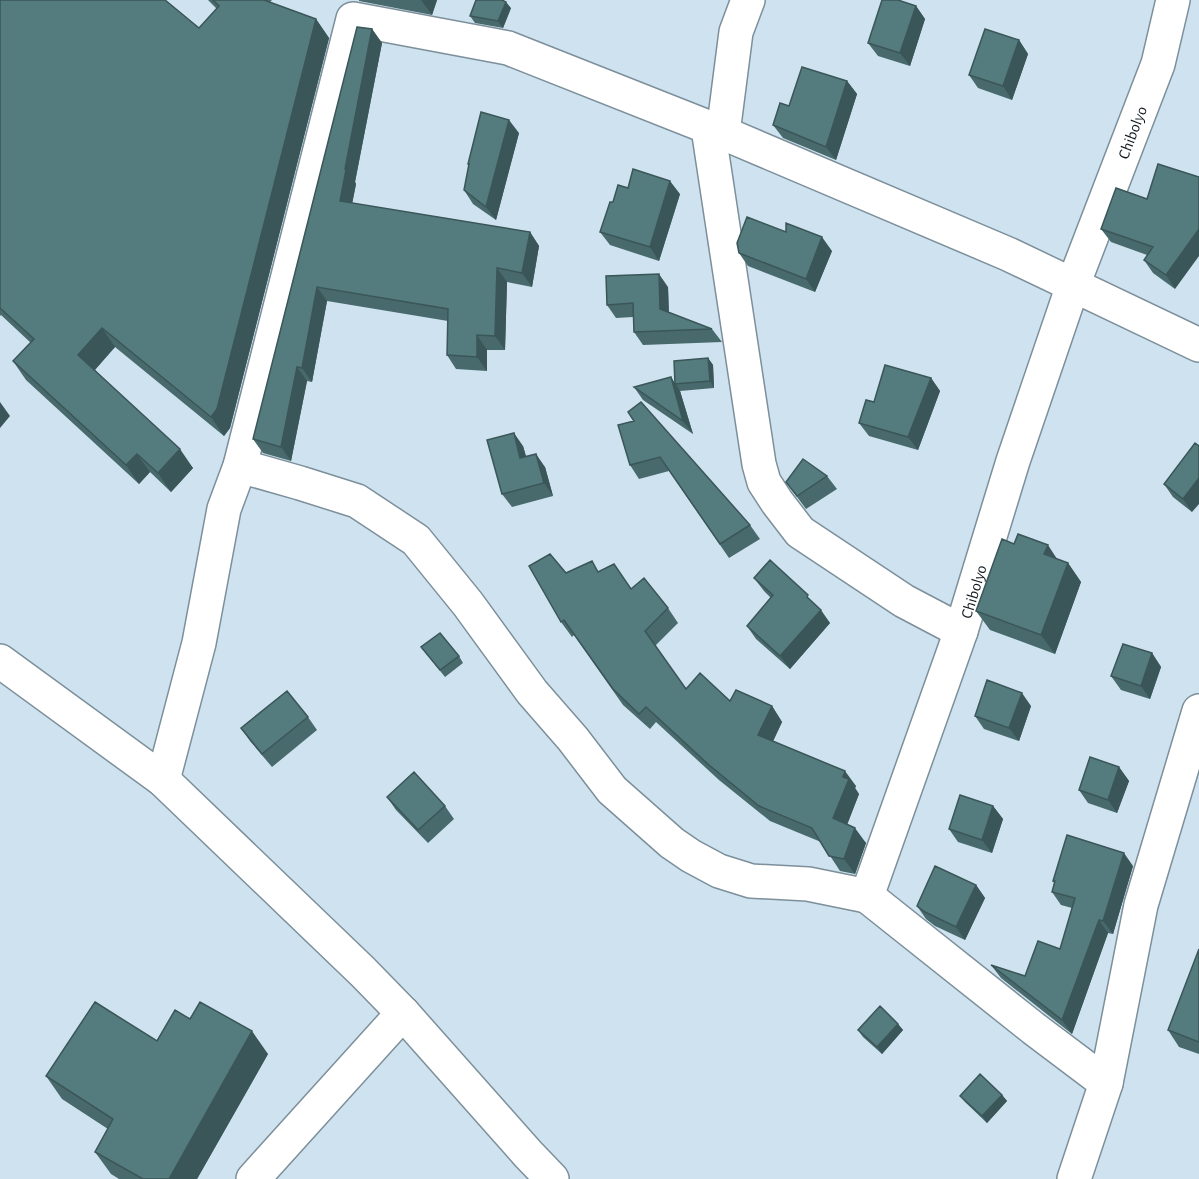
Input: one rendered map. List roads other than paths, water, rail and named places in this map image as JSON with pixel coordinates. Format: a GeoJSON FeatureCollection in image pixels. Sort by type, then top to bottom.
{"type":"FeatureCollection","features":[{"type":"Feature","properties":{"kind":"street","name":"Chibolyo"},"geometry":{"type":"LineString","coordinates":[[867,896],[961,632],[1009,471],[1073,285],[1158,64],[1173,0]]}},
{"type":"Feature","properties":{"kind":"street"},"geometry":{"type":"LineString","coordinates":[[745,2],[736,32],[716,130],[759,464],[764,482],[800,532],[904,601],[961,632]]}},
{"type":"Feature","properties":{"kind":"street"},"geometry":{"type":"LineString","coordinates":[[163,780],[199,643],[224,508],[240,466],[353,20],[508,48],[716,130],[1008,254],[1199,345]]}},
{"type":"Feature","properties":{"kind":"street"},"geometry":{"type":"LineString","coordinates":[[240,466],[357,501],[417,540],[468,604],[532,692],[573,739],[612,790],[672,843],[719,871],[751,881],[808,884],[867,896],[1033,1029],[1106,1083]]}},
{"type":"Feature","properties":{"kind":"street"},"geometry":{"type":"LineString","coordinates":[[0,661],[163,780],[363,972],[552,1179]]}},
{"type":"Feature","properties":{"kind":"street"},"geometry":{"type":"LineString","coordinates":[[1074,1179],[1106,1083],[1141,905],[1199,711]]}},
{"type":"Feature","properties":{"kind":"street"},"geometry":{"type":"LineString","coordinates":[[253,1179],[403,1014]]}}]}
